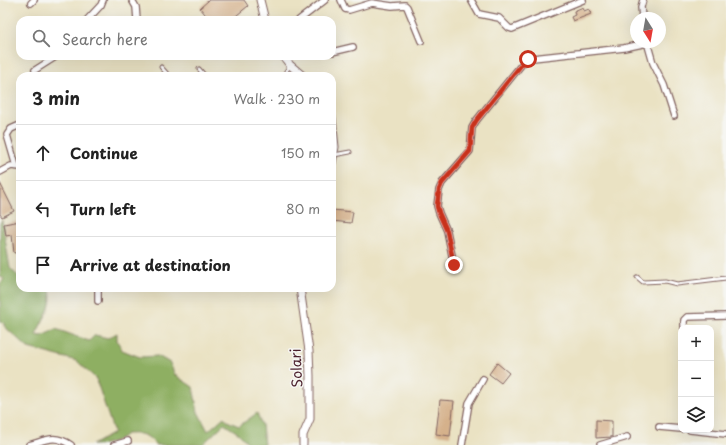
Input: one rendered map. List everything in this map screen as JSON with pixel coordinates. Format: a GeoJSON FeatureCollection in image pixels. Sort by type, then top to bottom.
{"type":"FeatureCollection","features":[{"type":"Feature","properties":{"kind":"street"},"geometry":{"type":"LineString","coordinates":[[91,16],[101,5],[103,0]]}},
{"type":"Feature","properties":{"kind":"street"},"geometry":{"type":"LineString","coordinates":[[132,0],[136,8],[137,16]]}},
{"type":"Feature","properties":{"kind":"street"},"geometry":{"type":"LineString","coordinates":[[260,0],[264,16]]}},
{"type":"Feature","properties":{"kind":"street"},"geometry":{"type":"LineString","coordinates":[[304,16],[325,0]]}},
{"type":"Feature","properties":{"kind":"street"},"geometry":{"type":"LineString","coordinates":[[340,0],[345,9],[349,10],[372,3],[392,6],[405,4],[421,41]]}},
{"type":"Feature","properties":{"kind":"street"},"geometry":{"type":"LineString","coordinates":[[471,0],[479,14],[498,18],[512,29],[583,0]]}},
{"type":"Feature","properties":{"kind":"street"},"geometry":{"type":"LineString","coordinates":[[641,12],[643,0]]}},
{"type":"Feature","properties":{"kind":"street"},"geometry":{"type":"LineString","coordinates":[[454,265],[447,231],[437,206],[440,186],[470,151],[472,128],[476,121],[522,64],[528,59],[630,46]]}},
{"type":"Feature","properties":{"kind":"street"},"geometry":{"type":"LineString","coordinates":[[336,51],[353,47]]}},
{"type":"Feature","properties":{"kind":"street"},"geometry":{"type":"LineString","coordinates":[[649,48],[653,63],[664,85],[674,116]]}},
{"type":"Feature","properties":{"kind":"street"},"geometry":{"type":"LineString","coordinates":[[36,70],[51,60]]}},
{"type":"Feature","properties":{"kind":"street"},"geometry":{"type":"LineString","coordinates":[[286,60],[298,72]]}},
{"type":"Feature","properties":{"kind":"street"},"geometry":{"type":"LineString","coordinates":[[16,127],[11,129],[7,135],[16,160]]}},
{"type":"Feature","properties":{"kind":"street"},"geometry":{"type":"LineString","coordinates":[[0,172],[11,166],[16,166]]}},
{"type":"Feature","properties":{"kind":"street"},"geometry":{"type":"LineString","coordinates":[[98,292],[98,301]]}},
{"type":"Feature","properties":{"kind":"street","name":"Solari"},"geometry":{"type":"LineString","coordinates":[[301,292],[308,340],[310,376],[310,419],[303,435],[303,445]]}},
{"type":"Feature","properties":{"kind":"street"},"geometry":{"type":"LineString","coordinates":[[684,325],[684,320],[687,317],[726,316]]}},
{"type":"Feature","properties":{"kind":"street"},"geometry":{"type":"LineString","coordinates":[[462,445],[469,403],[483,379]]}},
{"type":"Feature","properties":{"kind":"street"},"geometry":{"type":"LineString","coordinates":[[659,427],[678,429]]}},
{"type":"Feature","properties":{"kind":"street"},"geometry":{"type":"LineString","coordinates":[[714,433],[726,434]]}},
{"type":"Feature","properties":{"kind":"street"},"geometry":{"type":"LineString","coordinates":[[600,445],[627,437]]}},
{"type":"Feature","properties":{"kind":"street"},"geometry":{"type":"LineString","coordinates":[[29,445],[57,438],[71,445]]}},
{"type":"Feature","properties":{"kind":"street"},"geometry":{"type":"LineString","coordinates":[[114,445],[128,441]]}},
{"type":"Feature","properties":{"kind":"lane"},"geometry":{"type":"LineString","coordinates":[[286,72],[290,65]]}},
{"type":"Feature","properties":{"kind":"lane"},"geometry":{"type":"LineString","coordinates":[[161,67],[165,72]]}},
{"type":"Feature","properties":{"kind":"lane"},"geometry":{"type":"LineString","coordinates":[[336,155],[350,152]]}},
{"type":"Feature","properties":{"kind":"lane"},"geometry":{"type":"LineString","coordinates":[[637,278],[643,282],[665,281],[678,284],[726,278]]}},
{"type":"Feature","properties":{"kind":"green space"},"geometry":{"type":"Polygon","coordinates":[[[2,220],[10,268],[16,274],[16,292],[50,292],[51,294],[50,306],[36,335],[42,336],[56,329],[89,341],[95,335],[108,338],[117,333],[117,340],[122,350],[140,357],[158,356],[170,363],[175,375],[193,387],[198,412],[208,431],[224,417],[227,421],[239,426],[257,413],[262,425],[264,445],[248,445],[248,443],[238,433],[224,424],[202,445],[156,445],[146,436],[126,434],[119,440],[110,443],[92,445],[114,433],[96,379],[77,361],[28,348],[4,326],[4,323],[0,322],[0,284],[4,279],[0,276],[0,223],[2,220]]]}},
{"type":"Feature","properties":{"kind":"building"},"geometry":{"type":"Polygon","coordinates":[[[209,0],[244,0],[248,6],[236,16],[207,16],[200,8],[209,0]]]}},
{"type":"Feature","properties":{"kind":"building"},"geometry":{"type":"Polygon","coordinates":[[[583,7],[584,11],[589,9],[591,14],[573,21],[571,17],[575,15],[574,11],[583,7]]]}},
{"type":"Feature","properties":{"kind":"building"},"geometry":{"type":"Polygon","coordinates":[[[0,183],[14,211],[2,217],[0,214],[0,183]]]}},
{"type":"Feature","properties":{"kind":"building"},"geometry":{"type":"Polygon","coordinates":[[[336,210],[353,212],[351,223],[336,221],[336,210]]]}},
{"type":"Feature","properties":{"kind":"building"},"geometry":{"type":"Polygon","coordinates":[[[16,222],[16,253],[14,253],[12,235],[6,236],[4,224],[16,222]]]}},
{"type":"Feature","properties":{"kind":"building"},"geometry":{"type":"Polygon","coordinates":[[[497,363],[509,373],[501,383],[489,374],[497,363]]]}},
{"type":"Feature","properties":{"kind":"building"},"geometry":{"type":"Polygon","coordinates":[[[440,400],[454,401],[450,436],[436,434],[440,400]]]}},
{"type":"Feature","properties":{"kind":"building"},"geometry":{"type":"Polygon","coordinates":[[[596,420],[612,421],[612,437],[596,438],[596,420]]]}},
{"type":"Feature","properties":{"kind":"route"},"geometry":{"type":"LineString","coordinates":[[454,265],[447,231],[437,206],[440,186],[470,151],[472,128],[476,121],[522,64],[528,59]]}}]}
